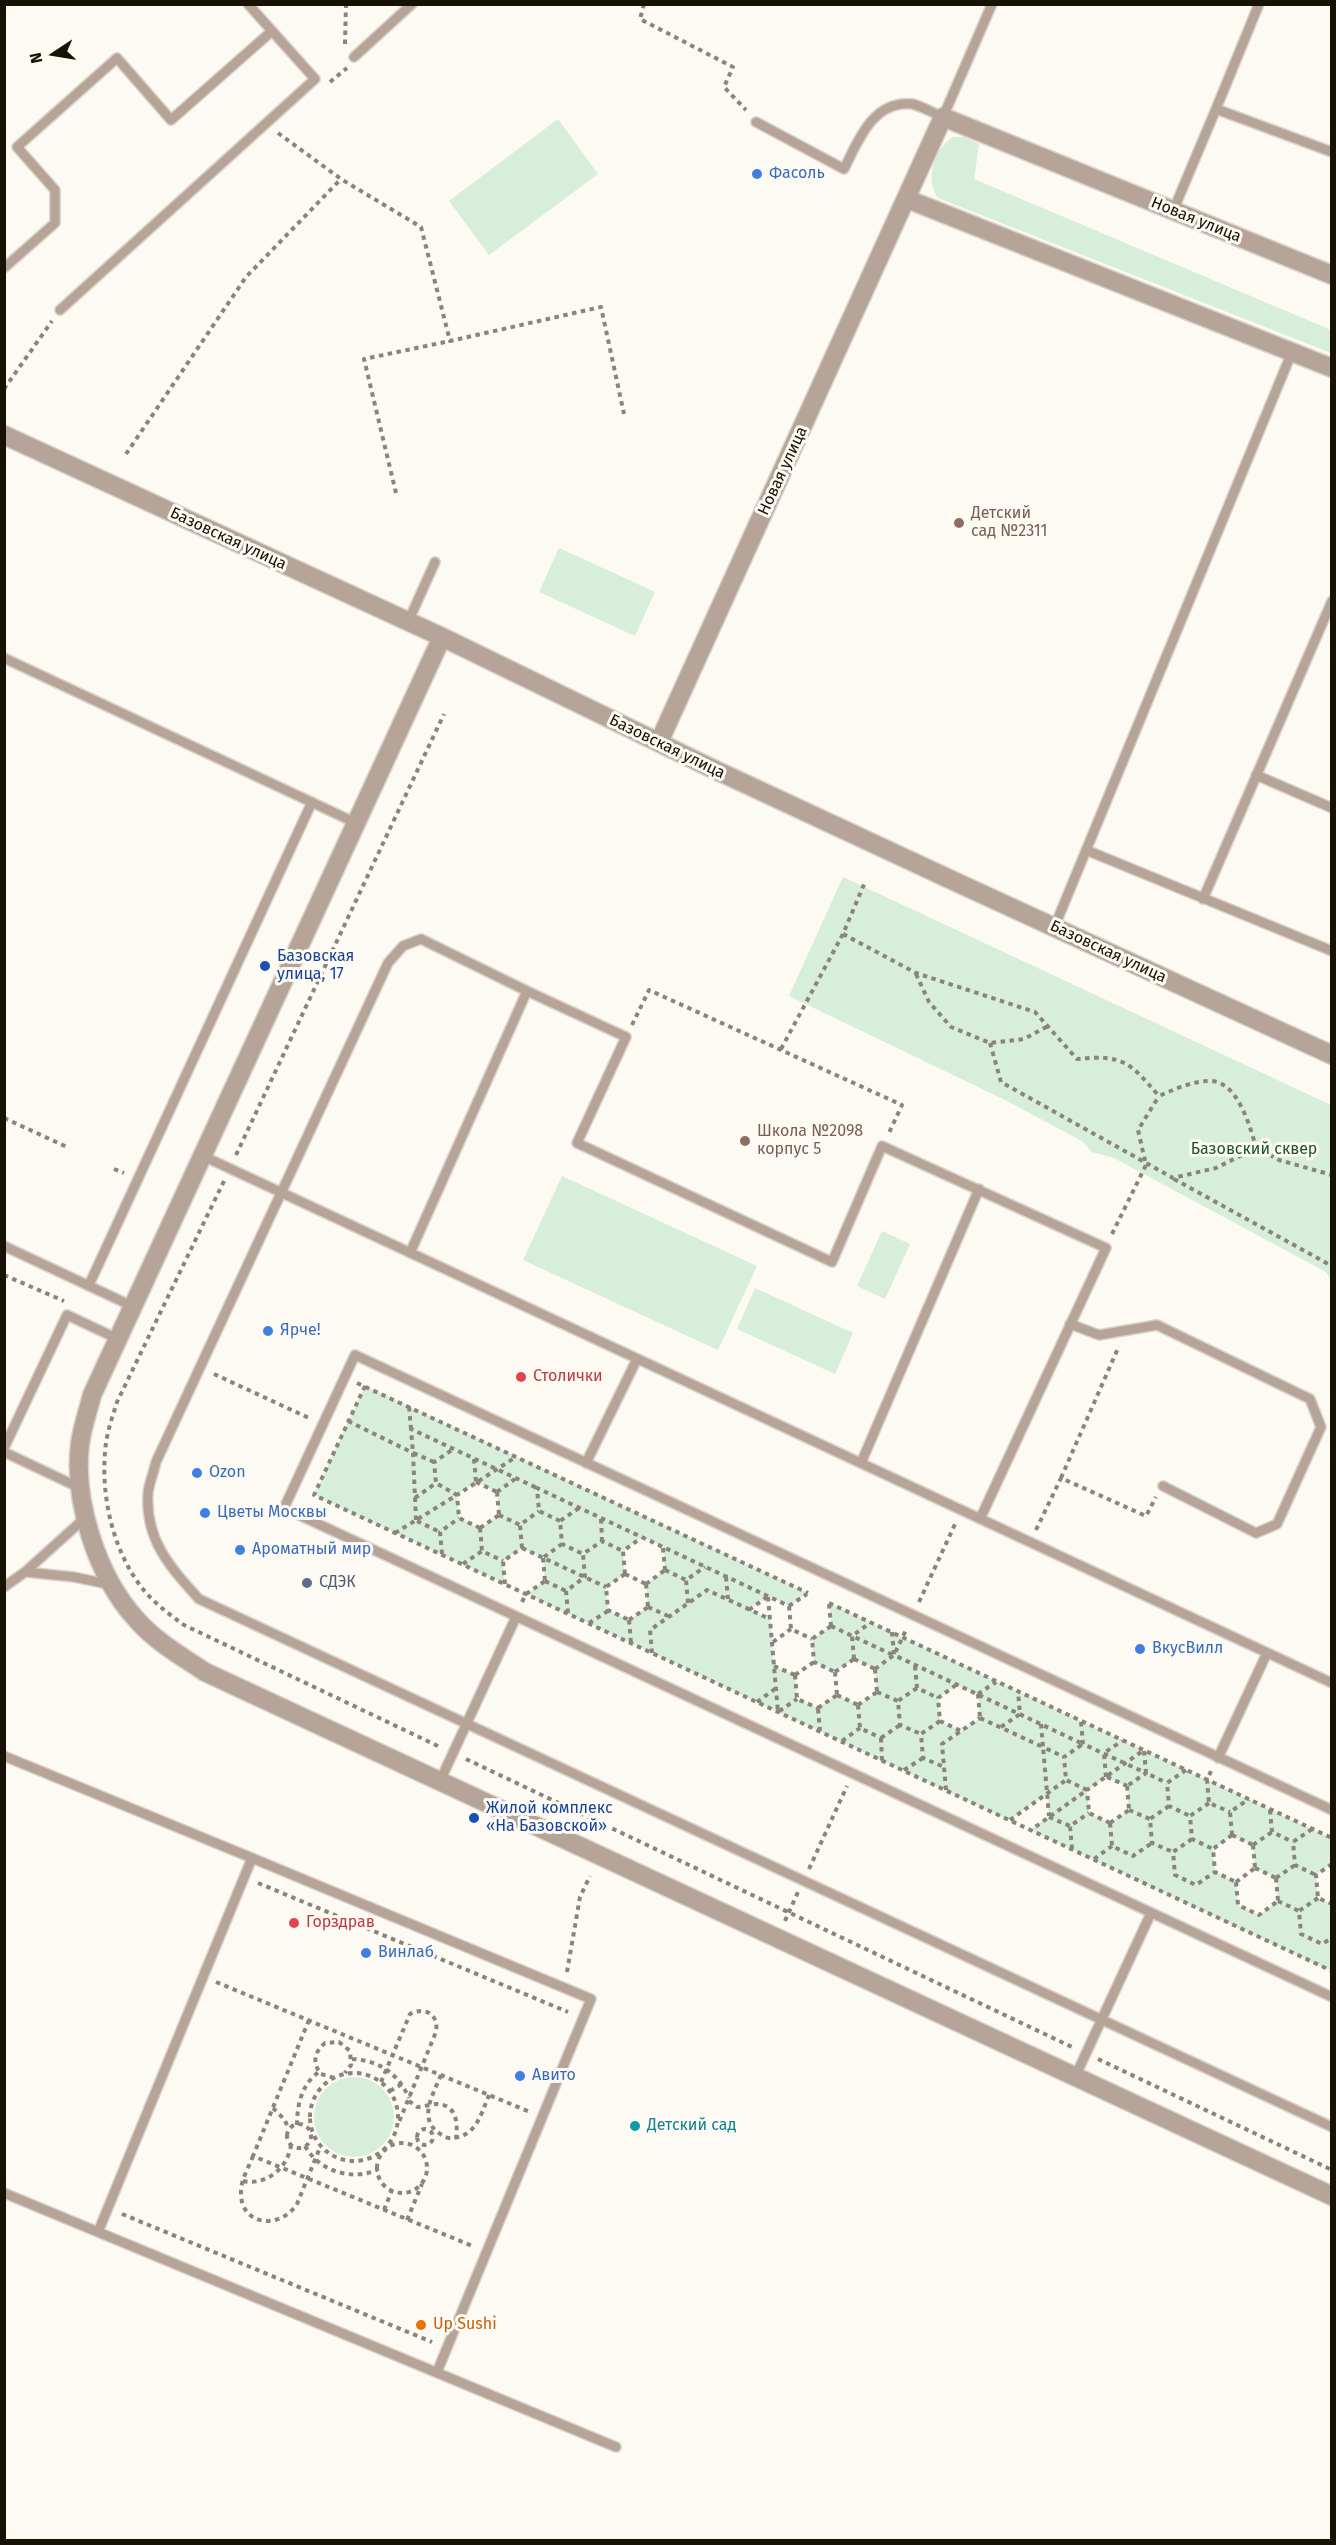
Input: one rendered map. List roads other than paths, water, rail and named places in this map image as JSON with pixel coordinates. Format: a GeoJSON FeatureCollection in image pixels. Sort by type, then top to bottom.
{"type":"FeatureCollection","features":[{"type":"Feature","properties":{"kind":"street","name":"Новая улица"},"geometry":{"type":"LineString","coordinates":[[658,742],[943,117],[1332,275]]}},
{"type":"Feature","properties":{"kind":"street"},"geometry":{"type":"LineString","coordinates":[[907,199],[1332,368]]}},
{"type":"Feature","properties":{"kind":"street","name":"Базовская улица"},"geometry":{"type":"LineString","coordinates":[[4,435],[442,637],[658,742],[1054,928],[1332,1055]]}},
{"type":"Feature","properties":{"kind":"street"},"geometry":{"type":"LineString","coordinates":[[442,637],[98,1382],[80,1444],[80,1488],[89,1535],[112,1585],[136,1619],[164,1644],[205,1672],[1332,2196]]}},
{"type":"Feature","properties":{"kind":"lane"},"geometry":{"type":"LineString","coordinates":[[60,310],[315,79],[248,4]]}},
{"type":"Feature","properties":{"kind":"lane"},"geometry":{"type":"LineString","coordinates":[[349,59],[412,4]]}},
{"type":"Feature","properties":{"kind":"lane"},"geometry":{"type":"LineString","coordinates":[[756,122],[844,169],[866,128],[879,113],[896,105],[913,105],[943,117],[992,4]]}},
{"type":"Feature","properties":{"kind":"lane"},"geometry":{"type":"LineString","coordinates":[[1173,211],[1259,4]]}},
{"type":"Feature","properties":{"kind":"lane"},"geometry":{"type":"LineString","coordinates":[[4,268],[56,224],[55,190],[17,147],[117,58],[171,120],[272,31]]}},
{"type":"Feature","properties":{"kind":"lane"},"geometry":{"type":"LineString","coordinates":[[1216,109],[1332,152]]}},
{"type":"Feature","properties":{"kind":"lane"},"geometry":{"type":"LineString","coordinates":[[1054,928],[1292,352]]}},
{"type":"Feature","properties":{"kind":"lane"},"geometry":{"type":"LineString","coordinates":[[408,622],[435,562]]}},
{"type":"Feature","properties":{"kind":"lane"},"geometry":{"type":"LineString","coordinates":[[1203,899],[1332,601]]}},
{"type":"Feature","properties":{"kind":"lane"},"geometry":{"type":"LineString","coordinates":[[4,658],[357,823]]}},
{"type":"Feature","properties":{"kind":"lane"},"geometry":{"type":"LineString","coordinates":[[1256,775],[1332,808]]}},
{"type":"Feature","properties":{"kind":"lane"},"geometry":{"type":"LineString","coordinates":[[89,1285],[312,801]]}},
{"type":"Feature","properties":{"kind":"lane"},"geometry":{"type":"LineString","coordinates":[[1086,850],[1332,951]]}},
{"type":"Feature","properties":{"kind":"lane"},"geometry":{"type":"LineString","coordinates":[[980,1519],[1106,1248],[882,1146],[832,1262],[577,1143],[626,1037],[421,939],[403,946],[388,963],[156,1461],[148,1493],[151,1528],[167,1563],[200,1599],[1332,2127]]}},
{"type":"Feature","properties":{"kind":"lane"},"geometry":{"type":"LineString","coordinates":[[410,1253],[527,991]]}},
{"type":"Feature","properties":{"kind":"lane"},"geometry":{"type":"LineString","coordinates":[[203,1156],[1332,1683]]}},
{"type":"Feature","properties":{"kind":"lane"},"geometry":{"type":"LineString","coordinates":[[861,1464],[980,1189]]}},
{"type":"Feature","properties":{"kind":"lane"},"geometry":{"type":"LineString","coordinates":[[4,1246],[134,1307]]}},
{"type":"Feature","properties":{"kind":"lane"},"geometry":{"type":"LineString","coordinates":[[80,1488],[4,1450],[67,1315],[118,1339]]}},
{"type":"Feature","properties":{"kind":"lane"},"geometry":{"type":"LineString","coordinates":[[1070,1324],[1099,1335],[1157,1325],[1310,1399],[1321,1426],[1277,1524],[1256,1533],[1162,1486]]}},
{"type":"Feature","properties":{"kind":"lane"},"geometry":{"type":"LineString","coordinates":[[1332,1810],[355,1355],[284,1508],[1332,1997]]}},
{"type":"Feature","properties":{"kind":"lane"},"geometry":{"type":"LineString","coordinates":[[586,1463],[637,1359]]}},
{"type":"Feature","properties":{"kind":"lane"},"geometry":{"type":"LineString","coordinates":[[4,1587],[25,1572],[86,1517]]}},
{"type":"Feature","properties":{"kind":"lane"},"geometry":{"type":"LineString","coordinates":[[25,1572],[74,1576],[112,1585]]}},
{"type":"Feature","properties":{"kind":"lane"},"geometry":{"type":"LineString","coordinates":[[440,1781],[516,1617]]}},
{"type":"Feature","properties":{"kind":"lane"},"geometry":{"type":"LineString","coordinates":[[1218,1758],[1267,1653]]}},
{"type":"Feature","properties":{"kind":"lane"},"geometry":{"type":"LineString","coordinates":[[4,1756],[591,1999],[437,2372]]}},
{"type":"Feature","properties":{"kind":"lane"},"geometry":{"type":"LineString","coordinates":[[98,2232],[252,1858]]}},
{"type":"Feature","properties":{"kind":"lane"},"geometry":{"type":"LineString","coordinates":[[1075,2077],[1151,1913]]}},
{"type":"Feature","properties":{"kind":"lane"},"geometry":{"type":"LineString","coordinates":[[4,2193],[616,2446]]}},
{"type":"Feature","properties":{"kind":"place","name":"Фасоль"},"geometry":{"type":"Point","coordinates":[757,174]}},
{"type":"Feature","properties":{"kind":"place","name":"Детский сад №2311"},"geometry":{"type":"Point","coordinates":[959,523]}},
{"type":"Feature","properties":{"kind":"place","name":"Базовская улица, 17"},"geometry":{"type":"Point","coordinates":[265,966]}},
{"type":"Feature","properties":{"kind":"place","name":"Школа №2098 корпус 5"},"geometry":{"type":"Point","coordinates":[745,1141]}},
{"type":"Feature","properties":{"kind":"place","name":"Ярче!"},"geometry":{"type":"Point","coordinates":[268,1331]}},
{"type":"Feature","properties":{"kind":"place","name":"Столички"},"geometry":{"type":"Point","coordinates":[521,1377]}},
{"type":"Feature","properties":{"kind":"place","name":"Ozon"},"geometry":{"type":"Point","coordinates":[197,1473]}},
{"type":"Feature","properties":{"kind":"place","name":"Цветы Москвы"},"geometry":{"type":"Point","coordinates":[205,1513]}},
{"type":"Feature","properties":{"kind":"place","name":"Ароматный мир"},"geometry":{"type":"Point","coordinates":[240,1550]}},
{"type":"Feature","properties":{"kind":"place","name":"СДЭК"},"geometry":{"type":"Point","coordinates":[307,1583]}},
{"type":"Feature","properties":{"kind":"place","name":"ВкусВилл"},"geometry":{"type":"Point","coordinates":[1140,1649]}},
{"type":"Feature","properties":{"kind":"place","name":"Жилой комплекс «На Базовской»"},"geometry":{"type":"Point","coordinates":[474,1818]}},
{"type":"Feature","properties":{"kind":"place","name":"Горздрав"},"geometry":{"type":"Point","coordinates":[294,1923]}},
{"type":"Feature","properties":{"kind":"place","name":"Винлаб"},"geometry":{"type":"Point","coordinates":[366,1953]}},
{"type":"Feature","properties":{"kind":"place","name":"Авито"},"geometry":{"type":"Point","coordinates":[520,2076]}},
{"type":"Feature","properties":{"kind":"place","name":"Детский сад"},"geometry":{"type":"Point","coordinates":[635,2126]}},
{"type":"Feature","properties":{"kind":"place","name":"Up Sushi"},"geometry":{"type":"Point","coordinates":[421,2325]}},
{"type":"Feature","properties":{"kind":"park label","name":"Базовский сквер"},"geometry":{"type":"Point","coordinates":[1254,1150]}}]}
